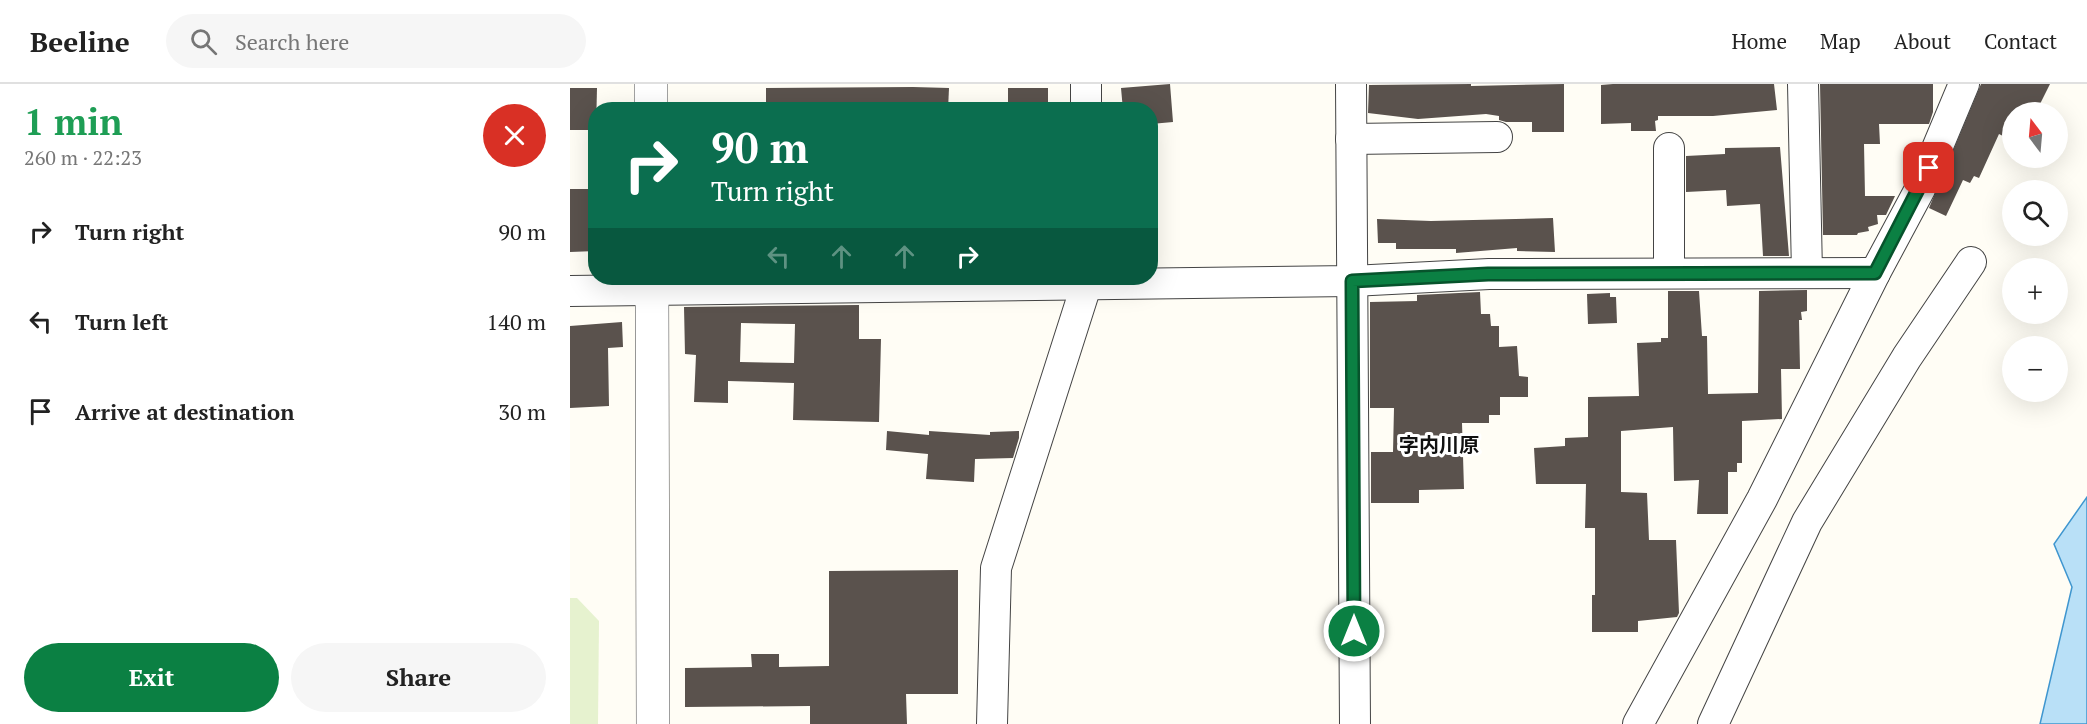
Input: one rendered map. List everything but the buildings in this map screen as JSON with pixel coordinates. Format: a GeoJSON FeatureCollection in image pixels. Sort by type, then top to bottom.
{"type":"FeatureCollection","features":[{"type":"Feature","properties":{"kind":"street"},"geometry":{"type":"LineString","coordinates":[[651,84],[651,102]]}},
{"type":"Feature","properties":{"kind":"street"},"geometry":{"type":"LineString","coordinates":[[1086,84],[1086,102]]}},
{"type":"Feature","properties":{"kind":"street"},"geometry":{"type":"LineString","coordinates":[[1351,84],[1355,724]]}},
{"type":"Feature","properties":{"kind":"street"},"geometry":{"type":"LineString","coordinates":[[1803,84],[1806,273]]}},
{"type":"Feature","properties":{"kind":"street"},"geometry":{"type":"LineString","coordinates":[[1638,724],[1762,499],[1875,273],[1920,189],[1964,84]]}},
{"type":"Feature","properties":{"kind":"street"},"geometry":{"type":"LineString","coordinates":[[1351,139],[1497,137]]}},
{"type":"Feature","properties":{"kind":"street"},"geometry":{"type":"LineString","coordinates":[[1669,272],[1670,148]]}},
{"type":"Feature","properties":{"kind":"street"},"geometry":{"type":"LineString","coordinates":[[1713,724],[1807,522],[1907,357],[1971,262]]}},
{"type":"Feature","properties":{"kind":"street"},"geometry":{"type":"LineString","coordinates":[[1158,282],[1352,281],[1488,274],[1875,273]]}},
{"type":"Feature","properties":{"kind":"street"},"geometry":{"type":"LineString","coordinates":[[570,291],[641,285]]}},
{"type":"Feature","properties":{"kind":"street"},"geometry":{"type":"LineString","coordinates":[[653,285],[653,724]]}},
{"type":"Feature","properties":{"kind":"street"},"geometry":{"type":"LineString","coordinates":[[992,724],[996,568],[1085,285]]}},
{"type":"Feature","properties":{"kind":"green space"},"geometry":{"type":"Polygon","coordinates":[[[570,598],[577,598],[599,621],[598,724],[570,724],[570,598]]]}},
{"type":"Feature","properties":{"kind":"water"},"geometry":{"type":"Polygon","coordinates":[[[2087,497],[2087,724],[2040,724],[2072,587],[2054,544],[2087,497]]]}},
{"type":"Feature","properties":{"kind":"district","name":"字内川原"},"geometry":{"type":"Point","coordinates":[1439,444]}},
{"type":"Feature","properties":{"kind":"route"},"geometry":{"type":"LineString","coordinates":[[1354,631],[1352,281],[1488,274],[1875,273],[1929,168]]}}]}
